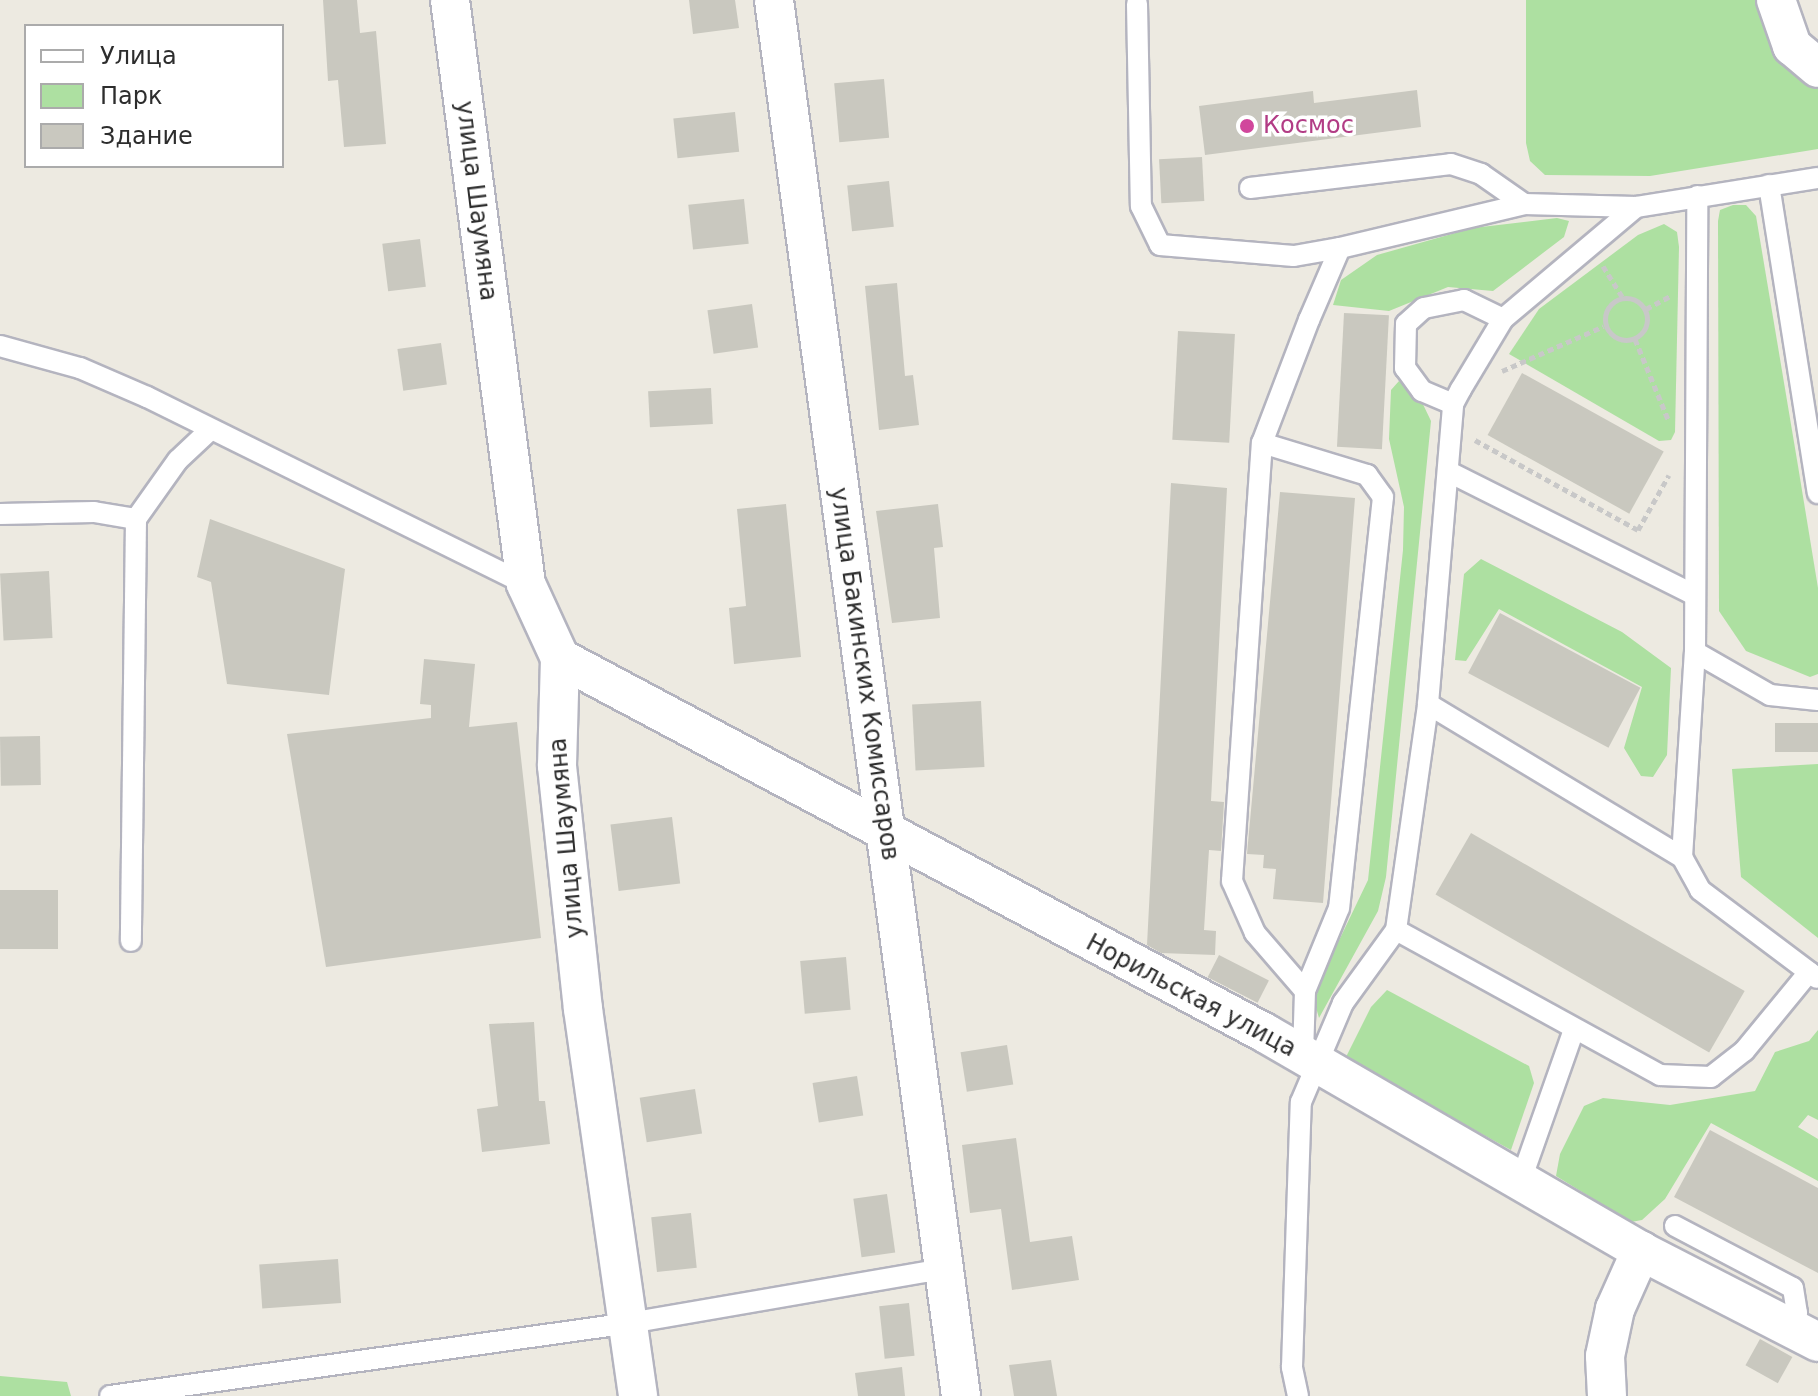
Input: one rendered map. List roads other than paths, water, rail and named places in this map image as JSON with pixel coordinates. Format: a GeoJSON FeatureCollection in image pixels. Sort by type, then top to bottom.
{"type":"FeatureCollection","features":[{"type":"Feature","properties":{"kind":"street","name":"улица Шаумяна"},"geometry":{"type":"LineString","coordinates":[[450,0],[526,584],[560,658],[557,766],[570,887],[638,1396]]}},
{"type":"Feature","properties":{"kind":"street","name":"улица Бакинских Комиссаров"},"geometry":{"type":"LineString","coordinates":[[774,0],[871,739],[891,835],[894,913],[961,1396]]}},
{"type":"Feature","properties":{"kind":"street"},"geometry":{"type":"LineString","coordinates":[[1776,0],[1805,57]]}},
{"type":"Feature","properties":{"kind":"street","name":"Норильская улица"},"geometry":{"type":"LineString","coordinates":[[560,658],[1311,1061],[1641,1251],[1804,1335]]}},
{"type":"Feature","properties":{"kind":"street"},"geometry":{"type":"LineString","coordinates":[[1607,1396],[1605,1356],[1615,1309],[1641,1251]]}},
{"type":"Feature","properties":{"kind":"lane"},"geometry":{"type":"LineString","coordinates":[[1137,4],[1141,206],[1160,245],[1294,256],[1524,204],[1636,207],[1818,178]]}},
{"type":"Feature","properties":{"kind":"lane"},"geometry":{"type":"LineString","coordinates":[[1250,188],[1451,164],[1481,174],[1524,204]]}},
{"type":"Feature","properties":{"kind":"lane"},"geometry":{"type":"LineString","coordinates":[[1769,185],[1818,493]]}},
{"type":"Feature","properties":{"kind":"lane"},"geometry":{"type":"LineString","coordinates":[[1682,857],[1695,652],[1697,196]]}},
{"type":"Feature","properties":{"kind":"lane"},"geometry":{"type":"LineString","coordinates":[[1298,1396],[1292,1367],[1301,1102],[1311,1061],[1343,1003],[1396,930],[1428,704],[1457,397],[1503,319],[1636,207]]}},
{"type":"Feature","properties":{"kind":"lane"},"geometry":{"type":"LineString","coordinates":[[1305,991],[1255,933],[1232,881],[1262,443],[1340,248]]}},
{"type":"Feature","properties":{"kind":"lane"},"geometry":{"type":"LineString","coordinates":[[1457,397],[1422,391],[1405,368],[1406,324],[1424,308],[1464,300],[1503,319]]}},
{"type":"Feature","properties":{"kind":"lane"},"geometry":{"type":"LineString","coordinates":[[0,346],[80,368],[526,584]]}},
{"type":"Feature","properties":{"kind":"lane"},"geometry":{"type":"LineString","coordinates":[[131,941],[136,519],[178,460],[210,430]]}},
{"type":"Feature","properties":{"kind":"lane"},"geometry":{"type":"LineString","coordinates":[[1262,443],[1367,475],[1383,497],[1339,908],[1305,991],[1311,1061]]}},
{"type":"Feature","properties":{"kind":"lane"},"geometry":{"type":"LineString","coordinates":[[1451,473],[1693,594]]}},
{"type":"Feature","properties":{"kind":"lane"},"geometry":{"type":"LineString","coordinates":[[0,514],[94,512],[136,519]]}},
{"type":"Feature","properties":{"kind":"lane"},"geometry":{"type":"LineString","coordinates":[[1695,652],[1770,695],[1818,700]]}},
{"type":"Feature","properties":{"kind":"lane"},"geometry":{"type":"LineString","coordinates":[[1396,930],[1573,1032],[1660,1075],[1711,1077],[1744,1051],[1813,975],[1700,890],[1682,857],[1428,704]]}},
{"type":"Feature","properties":{"kind":"lane"},"geometry":{"type":"LineString","coordinates":[[1521,1180],[1573,1032]]}},
{"type":"Feature","properties":{"kind":"lane"},"geometry":{"type":"LineString","coordinates":[[1675,1226],[1793,1288],[1804,1335]]}},
{"type":"Feature","properties":{"kind":"lane"},"geometry":{"type":"LineString","coordinates":[[110,1396],[630,1323],[944,1269]]}},
{"type":"Feature","properties":{"kind":"place","name":"Космос"},"geometry":{"type":"Point","coordinates":[1247,126]}}]}
